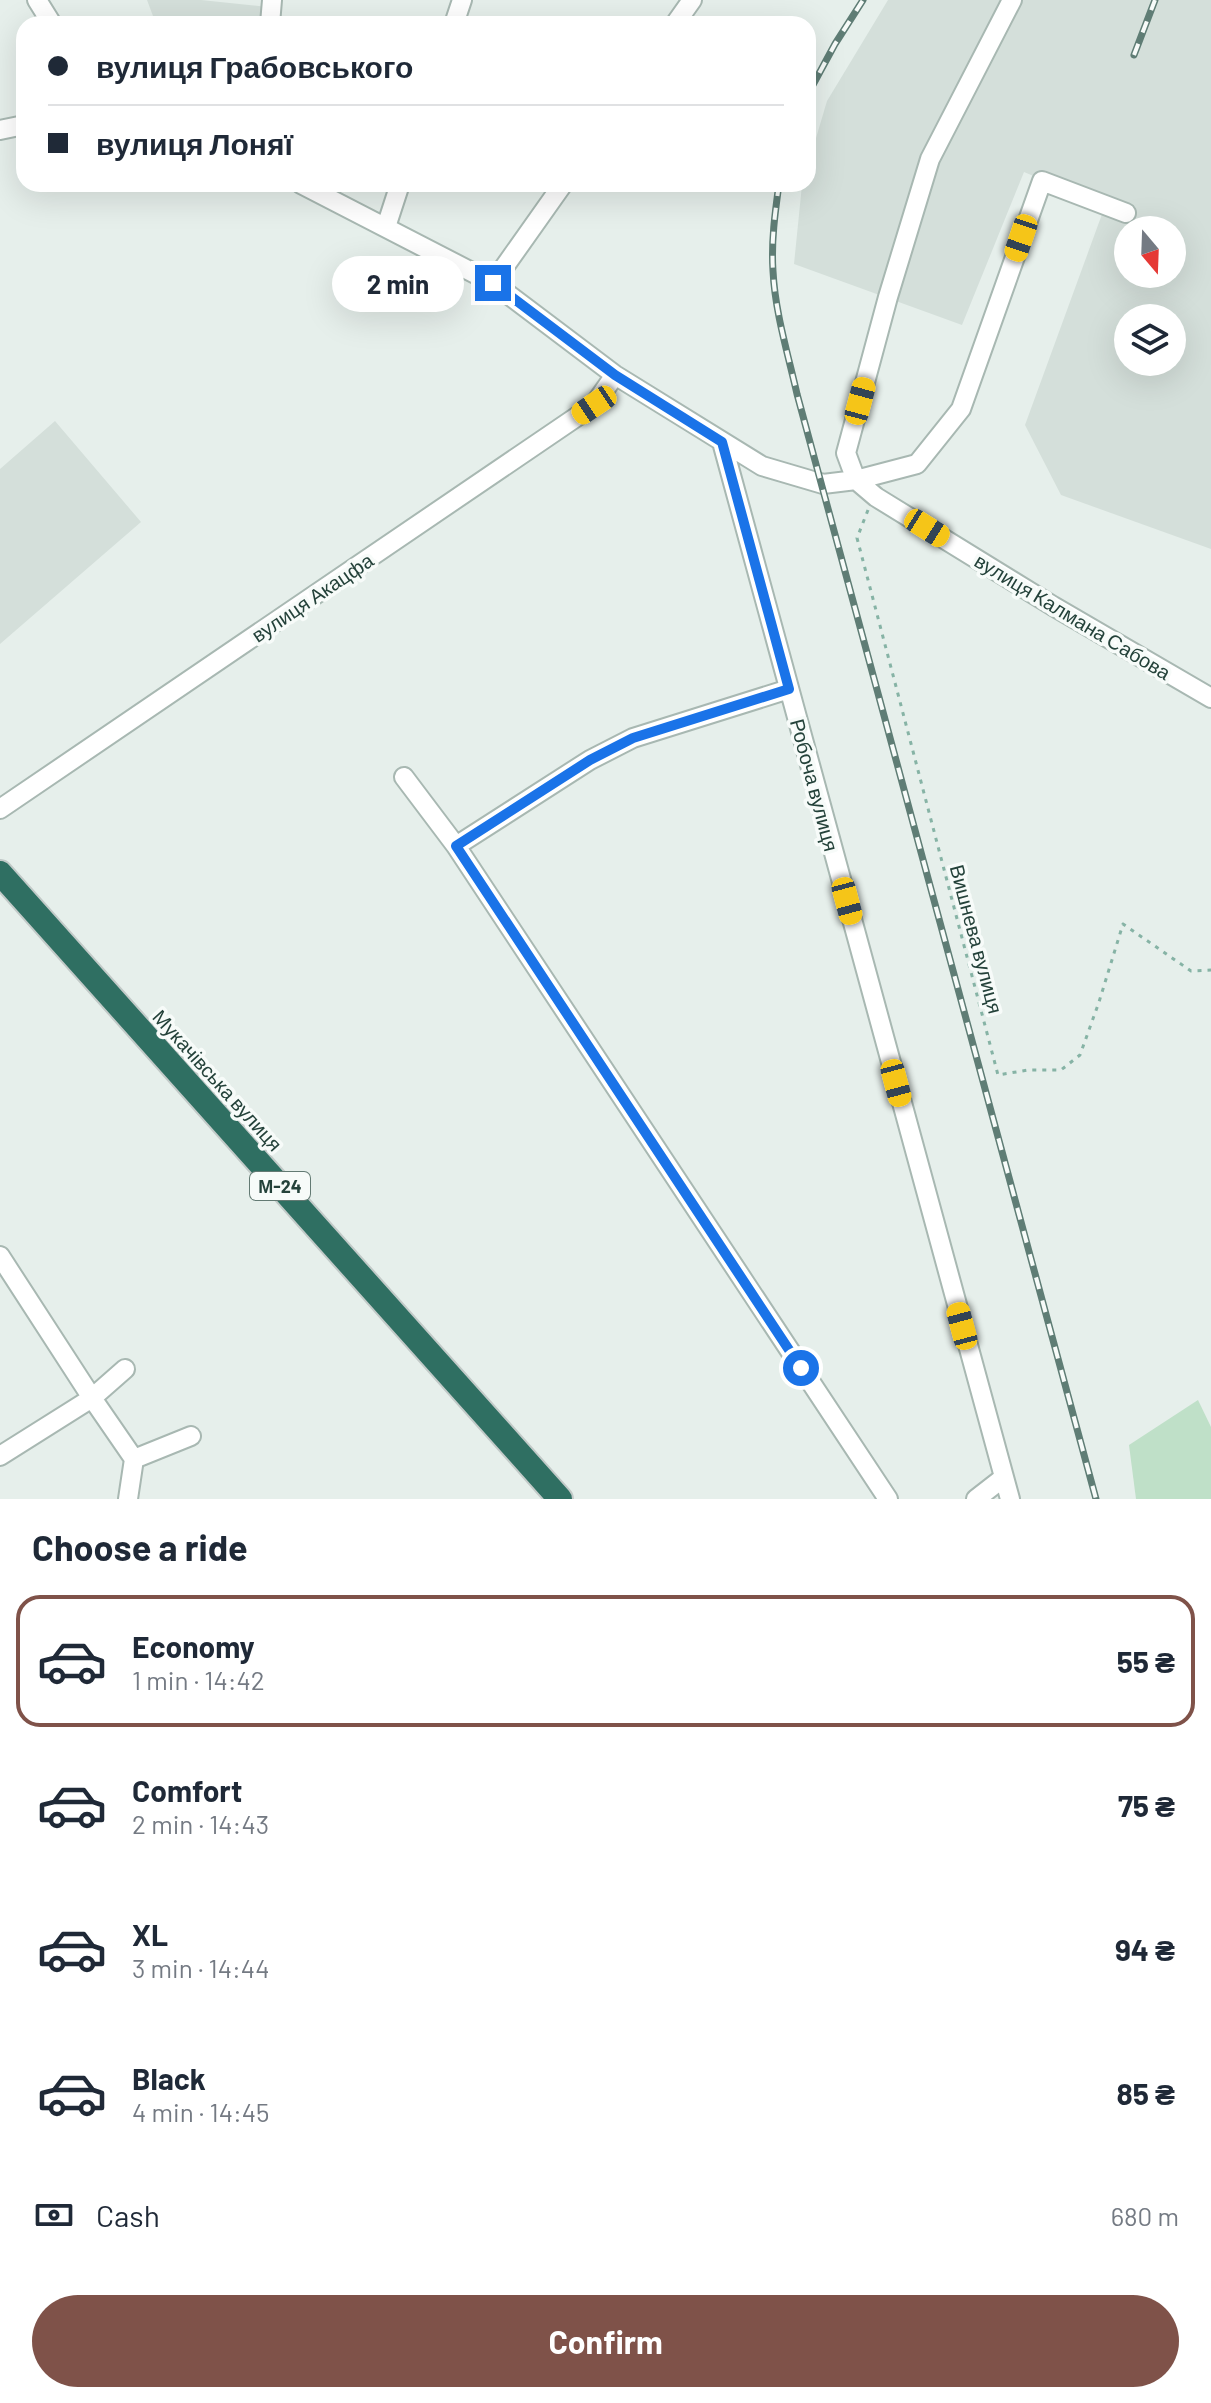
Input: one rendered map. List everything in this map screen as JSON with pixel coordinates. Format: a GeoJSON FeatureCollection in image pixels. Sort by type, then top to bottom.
{"type":"FeatureCollection","features":[{"type":"Feature","properties":{"kind":"highway","name":"Мукачівська вулиця"},"geometry":{"type":"LineString","coordinates":[[0,873],[560,1499]]}},
{"type":"Feature","properties":{"kind":"street"},"geometry":{"type":"LineString","coordinates":[[856,480],[846,453],[888,297],[930,159],[1012,0]]}},
{"type":"Feature","properties":{"kind":"street"},"geometry":{"type":"LineString","coordinates":[[317,192],[493,283],[615,375],[762,466],[823,484],[856,480],[917,464],[961,409],[1042,181],[1126,213]]}},
{"type":"Feature","properties":{"kind":"street"},"geometry":{"type":"LineString","coordinates":[[386,227],[397,192]]}},
{"type":"Feature","properties":{"kind":"street"},"geometry":{"type":"LineString","coordinates":[[493,283],[557,192]]}},
{"type":"Feature","properties":{"kind":"street","name":"вулиця Акацфа"},"geometry":{"type":"LineString","coordinates":[[0,809],[594,405],[615,375]]}},
{"type":"Feature","properties":{"kind":"street","name":"Робоча вулиця"},"geometry":{"type":"LineString","coordinates":[[722,442],[1010,1499]]}},
{"type":"Feature","properties":{"kind":"street","name":"вулиця Калмана Сабова"},"geometry":{"type":"LineString","coordinates":[[856,480],[876,497],[1053,606],[1211,698]]}},
{"type":"Feature","properties":{"kind":"street"},"geometry":{"type":"LineString","coordinates":[[456,846],[590,760],[633,738],[789,689]]}},
{"type":"Feature","properties":{"kind":"street"},"geometry":{"type":"LineString","coordinates":[[404,777],[456,846],[888,1499]]}},
{"type":"Feature","properties":{"kind":"street"},"geometry":{"type":"LineString","coordinates":[[0,1256],[134,1459],[128,1499]]}},
{"type":"Feature","properties":{"kind":"street"},"geometry":{"type":"LineString","coordinates":[[0,1456],[92,1398],[125,1369]]}},
{"type":"Feature","properties":{"kind":"street"},"geometry":{"type":"LineString","coordinates":[[134,1459],[191,1436]]}},
{"type":"Feature","properties":{"kind":"street"},"geometry":{"type":"LineString","coordinates":[[976,1499],[1003,1478]]}},
{"type":"Feature","properties":{"kind":"path","name":"Вишнева вулиця"},"geometry":{"type":"LineString","coordinates":[[876,497],[857,538],[998,1075],[1028,1070],[1061,1070],[1080,1055],[1123,924],[1191,971],[1211,970]]}},
{"type":"Feature","properties":{"kind":"shaded area"},"geometry":{"type":"Polygon","coordinates":[[[147,0],[201,0],[268,7],[267,16],[153,16],[147,0]]]}},
{"type":"Feature","properties":{"kind":"shaded area"},"geometry":{"type":"Polygon","coordinates":[[[888,0],[1211,0],[1211,549],[1061,495],[1025,425],[1105,206],[1024,172],[962,325],[794,264],[801,192],[816,192],[816,138],[827,101],[888,0]]]}},
{"type":"Feature","properties":{"kind":"shaded area"},"geometry":{"type":"Polygon","coordinates":[[[55,421],[141,522],[0,644],[0,469],[55,421]]]}},
{"type":"Feature","properties":{"kind":"green space"},"geometry":{"type":"Polygon","coordinates":[[[1198,1400],[1211,1427],[1211,1499],[1136,1499],[1129,1445],[1198,1400]]]}},
{"type":"Feature","properties":{"kind":"railway"},"geometry":{"type":"LineString","coordinates":[[816,79],[863,0]]}},
{"type":"Feature","properties":{"kind":"railway"},"geometry":{"type":"LineString","coordinates":[[1134,55],[1155,0]]}},
{"type":"Feature","properties":{"kind":"railway"},"geometry":{"type":"LineString","coordinates":[[778,192],[774,228],[774,286],[797,394],[1096,1499]]}},
{"type":"Feature","properties":{"kind":"route"},"geometry":{"type":"LineString","coordinates":[[493,283],[615,375],[722,442],[789,689],[633,738],[590,760],[456,846],[801,1368]]}}]}
